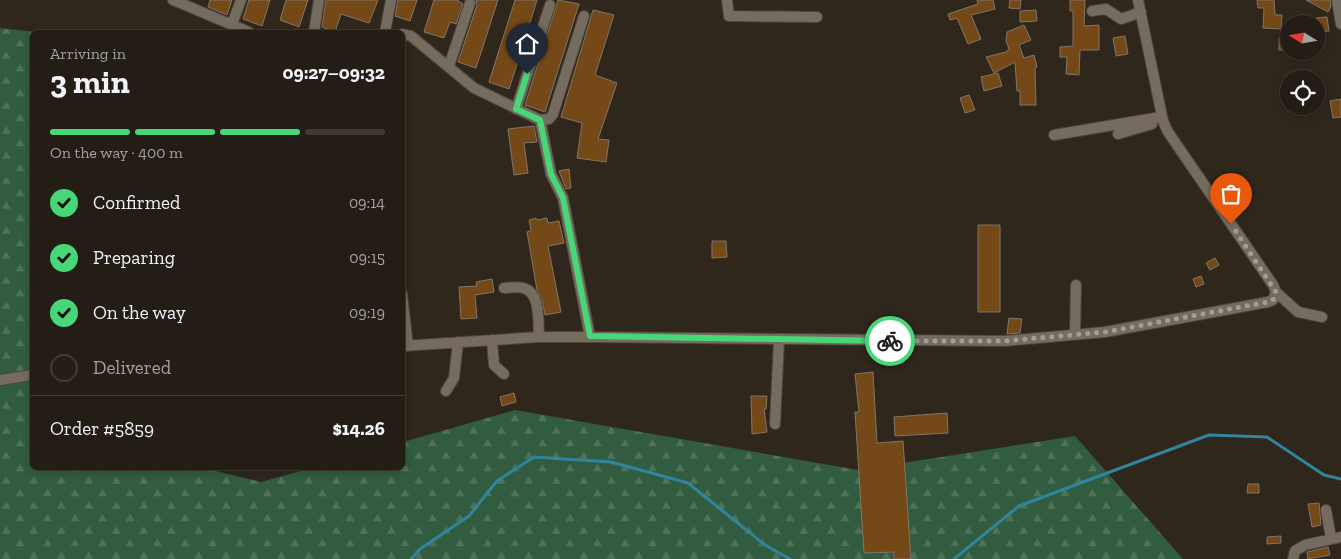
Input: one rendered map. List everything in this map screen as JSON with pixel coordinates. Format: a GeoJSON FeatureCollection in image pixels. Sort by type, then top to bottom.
{"type":"FeatureCollection","features":[{"type":"Feature","properties":{"kind":"street"},"geometry":{"type":"LineString","coordinates":[[173,0],[245,30]]}},
{"type":"Feature","properties":{"kind":"street"},"geometry":{"type":"LineString","coordinates":[[232,24],[241,0]]}},
{"type":"Feature","properties":{"kind":"street"},"geometry":{"type":"LineString","coordinates":[[314,30],[319,0]]}},
{"type":"Feature","properties":{"kind":"street"},"geometry":{"type":"LineString","coordinates":[[385,30],[391,0]]}},
{"type":"Feature","properties":{"kind":"street"},"geometry":{"type":"LineString","coordinates":[[728,0],[729,16],[817,16]]}},
{"type":"Feature","properties":{"kind":"street"},"geometry":{"type":"LineString","coordinates":[[1138,0],[1162,119],[1168,132],[1276,292],[1298,312],[1322,317]]}},
{"type":"Feature","properties":{"kind":"street"},"geometry":{"type":"LineString","coordinates":[[1337,0],[1341,24]]}},
{"type":"Feature","properties":{"kind":"street"},"geometry":{"type":"LineString","coordinates":[[448,66],[470,3]]}},
{"type":"Feature","properties":{"kind":"street"},"geometry":{"type":"LineString","coordinates":[[516,109],[550,5]]}},
{"type":"Feature","properties":{"kind":"street"},"geometry":{"type":"LineString","coordinates":[[1092,11],[1106,9],[1121,19],[1141,12]]}},
{"type":"Feature","properties":{"kind":"street"},"geometry":{"type":"LineString","coordinates":[[405,35],[411,36],[483,94],[540,120],[549,119],[553,114],[584,16]]}},
{"type":"Feature","properties":{"kind":"street"},"geometry":{"type":"LineString","coordinates":[[1118,134],[1162,119]]}},
{"type":"Feature","properties":{"kind":"street"},"geometry":{"type":"LineString","coordinates":[[1054,136],[1162,119]]}},
{"type":"Feature","properties":{"kind":"street"},"geometry":{"type":"LineString","coordinates":[[540,120],[551,174],[563,198],[590,336]]}},
{"type":"Feature","properties":{"kind":"street"},"geometry":{"type":"LineString","coordinates":[[1075,334],[1076,285]]}},
{"type":"Feature","properties":{"kind":"street"},"geometry":{"type":"LineString","coordinates":[[504,288],[524,288],[532,292],[536,300],[539,337]]}},
{"type":"Feature","properties":{"kind":"street"},"geometry":{"type":"LineString","coordinates":[[405,346],[539,337],[590,336],[779,340],[1004,341],[1105,332],[1268,302],[1273,300],[1276,292]]}},
{"type":"Feature","properties":{"kind":"street"},"geometry":{"type":"LineString","coordinates":[[492,340],[494,365],[504,374]]}},
{"type":"Feature","properties":{"kind":"street"},"geometry":{"type":"LineString","coordinates":[[775,424],[779,340]]}},
{"type":"Feature","properties":{"kind":"street"},"geometry":{"type":"LineString","coordinates":[[446,391],[454,378],[458,342]]}},
{"type":"Feature","properties":{"kind":"street"},"geometry":{"type":"LineString","coordinates":[[0,380],[30,375]]}},
{"type":"Feature","properties":{"kind":"street"},"geometry":{"type":"LineString","coordinates":[[1293,559],[1295,551],[1305,545],[1336,538],[1326,510]]}},
{"type":"Feature","properties":{"kind":"green space"},"geometry":{"type":"Polygon","coordinates":[[[0,28],[30,31],[30,470],[211,470],[261,482],[305,470],[405,470],[405,441],[515,410],[858,470],[1075,436],[1183,559],[0,559],[0,28]]]}},
{"type":"Feature","properties":{"kind":"building"},"geometry":{"type":"Polygon","coordinates":[[[210,0],[232,0],[227,15],[208,7],[210,0]]]}},
{"type":"Feature","properties":{"kind":"building"},"geometry":{"type":"Polygon","coordinates":[[[249,0],[270,0],[262,26],[243,19],[249,0]]]}},
{"type":"Feature","properties":{"kind":"building"},"geometry":{"type":"Polygon","coordinates":[[[286,0],[308,0],[299,27],[280,20],[286,0]]]}},
{"type":"Feature","properties":{"kind":"building"},"geometry":{"type":"Polygon","coordinates":[[[326,0],[378,0],[369,23],[341,14],[336,30],[322,27],[326,0]]]}},
{"type":"Feature","properties":{"kind":"building"},"geometry":{"type":"Polygon","coordinates":[[[398,0],[417,0],[410,21],[395,16],[398,0]]]}},
{"type":"Feature","properties":{"kind":"building"},"geometry":{"type":"Polygon","coordinates":[[[434,0],[457,0],[463,4],[456,24],[450,22],[444,38],[424,32],[434,0]]]}},
{"type":"Feature","properties":{"kind":"building"},"geometry":{"type":"Polygon","coordinates":[[[476,0],[498,0],[476,68],[458,62],[477,5],[476,0]]]}},
{"type":"Feature","properties":{"kind":"building"},"geometry":{"type":"Polygon","coordinates":[[[515,0],[537,0],[524,42],[530,43],[526,56],[520,55],[509,89],[489,82],[515,0]]]}},
{"type":"Feature","properties":{"kind":"building"},"geometry":{"type":"Polygon","coordinates":[[[558,0],[579,4],[545,112],[525,105],[558,0]]]}},
{"type":"Feature","properties":{"kind":"building"},"geometry":{"type":"Polygon","coordinates":[[[977,0],[993,0],[995,9],[971,15],[981,39],[968,44],[957,18],[950,20],[948,14],[978,4],[977,0]]]}},
{"type":"Feature","properties":{"kind":"building"},"geometry":{"type":"Polygon","coordinates":[[[1010,0],[1021,0],[1020,9],[1009,8],[1010,0]]]}},
{"type":"Feature","properties":{"kind":"building"},"geometry":{"type":"Polygon","coordinates":[[[1070,0],[1085,0],[1084,26],[1099,25],[1099,50],[1080,50],[1079,75],[1066,74],[1067,57],[1060,57],[1060,47],[1073,46],[1073,11],[1070,11],[1070,0]]]}},
{"type":"Feature","properties":{"kind":"building"},"geometry":{"type":"Polygon","coordinates":[[[1257,0],[1274,0],[1275,15],[1280,15],[1280,29],[1263,28],[1264,8],[1258,8],[1257,0]]]}},
{"type":"Feature","properties":{"kind":"building"},"geometry":{"type":"Polygon","coordinates":[[[1306,0],[1330,0],[1331,6],[1328,12],[1306,0]]]}},
{"type":"Feature","properties":{"kind":"building"},"geometry":{"type":"Polygon","coordinates":[[[593,10],[614,15],[595,75],[617,83],[598,139],[609,140],[606,162],[577,158],[582,123],[561,117],[593,10]]]}},
{"type":"Feature","properties":{"kind":"building"},"geometry":{"type":"Polygon","coordinates":[[[1036,10],[1037,21],[1020,22],[1020,11],[1036,10]]]}},
{"type":"Feature","properties":{"kind":"building"},"geometry":{"type":"Polygon","coordinates":[[[1325,17],[1327,17],[1329,31],[1325,31],[1325,17]]]}},
{"type":"Feature","properties":{"kind":"building"},"geometry":{"type":"Polygon","coordinates":[[[1024,25],[1031,40],[1019,45],[1024,58],[1034,55],[1037,67],[1035,68],[1036,105],[1020,105],[1020,91],[1017,91],[1015,62],[994,73],[986,57],[1006,52],[1009,49],[1006,41],[1007,32],[1024,25]]]}},
{"type":"Feature","properties":{"kind":"building"},"geometry":{"type":"Polygon","coordinates":[[[1125,36],[1128,54],[1116,56],[1113,38],[1125,36]]]}},
{"type":"Feature","properties":{"kind":"building"},"geometry":{"type":"Polygon","coordinates":[[[998,73],[1002,86],[984,91],[981,77],[998,73]]]}},
{"type":"Feature","properties":{"kind":"building"},"geometry":{"type":"Polygon","coordinates":[[[969,95],[975,110],[965,113],[960,98],[969,95]]]}},
{"type":"Feature","properties":{"kind":"building"},"geometry":{"type":"Polygon","coordinates":[[[1341,99],[1341,117],[1333,118],[1330,101],[1341,99]]]}},
{"type":"Feature","properties":{"kind":"building"},"geometry":{"type":"Polygon","coordinates":[[[534,126],[537,142],[524,143],[528,173],[514,175],[508,129],[534,126]]]}},
{"type":"Feature","properties":{"kind":"building"},"geometry":{"type":"Polygon","coordinates":[[[569,169],[571,188],[566,189],[559,171],[569,169]]]}},
{"type":"Feature","properties":{"kind":"building"},"geometry":{"type":"Polygon","coordinates":[[[536,218],[537,220],[547,218],[548,223],[559,221],[564,243],[548,246],[561,312],[545,315],[542,300],[537,290],[527,232],[531,231],[529,220],[536,218]]]}},
{"type":"Feature","properties":{"kind":"building"},"geometry":{"type":"Polygon","coordinates":[[[978,225],[1000,225],[1000,312],[978,312],[978,225]]]}},
{"type":"Feature","properties":{"kind":"building"},"geometry":{"type":"Polygon","coordinates":[[[712,241],[726,241],[727,257],[712,258],[712,241]]]}},
{"type":"Feature","properties":{"kind":"building"},"geometry":{"type":"Polygon","coordinates":[[[1215,258],[1219,265],[1210,270],[1206,263],[1215,258]]]}},
{"type":"Feature","properties":{"kind":"building"},"geometry":{"type":"Polygon","coordinates":[[[1201,276],[1204,284],[1196,287],[1193,279],[1201,276]]]}},
{"type":"Feature","properties":{"kind":"building"},"geometry":{"type":"Polygon","coordinates":[[[492,279],[494,292],[475,295],[477,318],[461,319],[459,287],[477,286],[476,282],[492,279]]]}},
{"type":"Feature","properties":{"kind":"building"},"geometry":{"type":"Polygon","coordinates":[[[1009,318],[1022,319],[1020,333],[1007,334],[1009,318]]]}},
{"type":"Feature","properties":{"kind":"building"},"geometry":{"type":"Polygon","coordinates":[[[873,372],[877,443],[903,441],[911,559],[894,559],[894,552],[864,553],[855,412],[859,412],[855,374],[873,372]]]}},
{"type":"Feature","properties":{"kind":"building"},"geometry":{"type":"Polygon","coordinates":[[[514,393],[516,402],[502,406],[500,397],[514,393]]]}},
{"type":"Feature","properties":{"kind":"building"},"geometry":{"type":"Polygon","coordinates":[[[751,396],[767,396],[766,409],[764,409],[767,432],[752,434],[751,396]]]}},
{"type":"Feature","properties":{"kind":"building"},"geometry":{"type":"Polygon","coordinates":[[[947,413],[948,433],[895,436],[894,417],[947,413]]]}},
{"type":"Feature","properties":{"kind":"building"},"geometry":{"type":"Polygon","coordinates":[[[1248,484],[1259,484],[1259,493],[1247,493],[1248,484]]]}},
{"type":"Feature","properties":{"kind":"building"},"geometry":{"type":"Polygon","coordinates":[[[1319,503],[1321,525],[1312,527],[1308,504],[1319,503]]]}},
{"type":"Feature","properties":{"kind":"building"},"geometry":{"type":"Polygon","coordinates":[[[1281,536],[1281,543],[1267,544],[1267,537],[1281,536]]]}},
{"type":"Feature","properties":{"kind":"building"},"geometry":{"type":"Polygon","coordinates":[[[1328,547],[1330,555],[1308,559],[1307,552],[1328,547]]]}},
{"type":"Feature","properties":{"kind":"waterway"},"geometry":{"type":"LineString","coordinates":[[954,559],[1019,506],[1209,435],[1267,437],[1324,475],[1341,479]]}},
{"type":"Feature","properties":{"kind":"waterway"},"geometry":{"type":"LineString","coordinates":[[411,559],[420,549],[469,516],[497,481],[534,457],[611,462],[688,483],[765,545],[790,559]]}},
{"type":"Feature","properties":{"kind":"way so far"},"geometry":{"type":"LineString","coordinates":[[890,341],[1004,341],[1105,332],[1273,300],[1276,292],[1273,285],[1231,224]]}},
{"type":"Feature","properties":{"kind":"route"},"geometry":{"type":"LineString","coordinates":[[527,74],[516,109],[540,120],[551,174],[563,198],[590,336],[890,341]]}}]}
